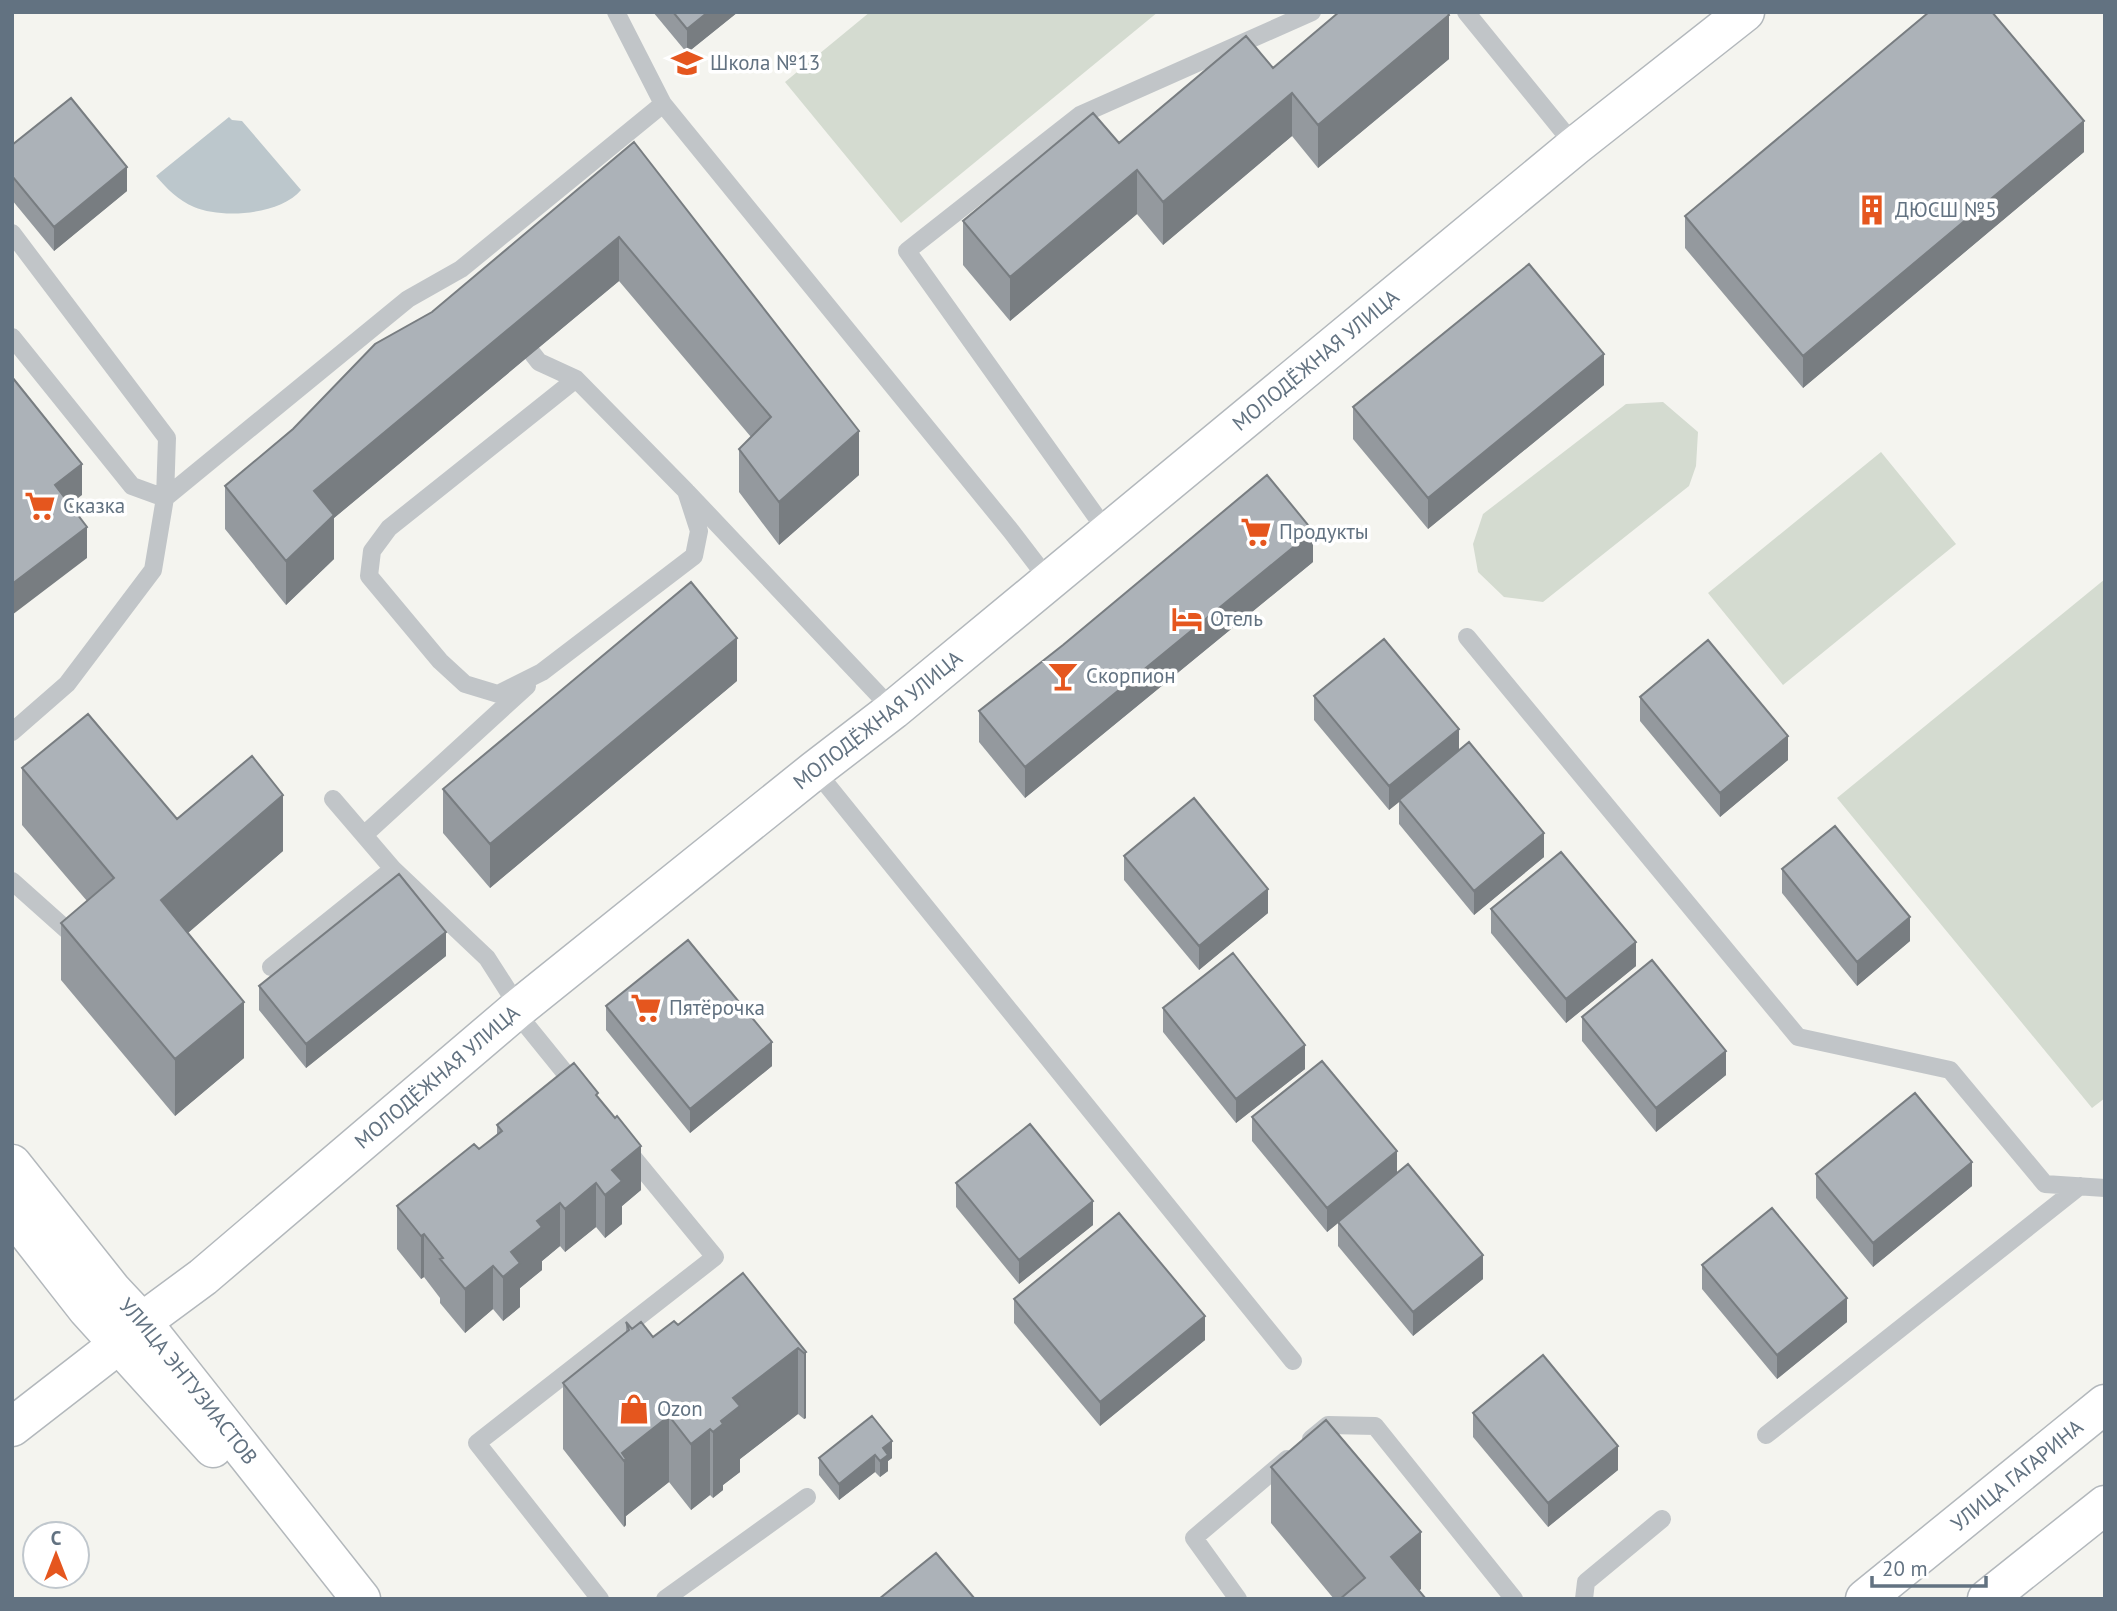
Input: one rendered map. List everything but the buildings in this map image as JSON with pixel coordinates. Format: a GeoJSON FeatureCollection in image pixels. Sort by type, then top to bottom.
{"type":"FeatureCollection","features":[{"type":"Feature","properties":{"kind":"street","name":"МОЛОДЁЖНАЯ УЛИЦА"},"geometry":{"type":"LineString","coordinates":[[12,1427],[203,1277],[517,1009],[815,769],[893,710],[1575,146],[1745,12]]}},
{"type":"Feature","properties":{"kind":"street","name":"УЛИЦА ЭНТУЗИАСТОВ"},"geometry":{"type":"LineString","coordinates":[[12,1164],[112,1290],[130,1333],[361,1599]]}},
{"type":"Feature","properties":{"kind":"street"},"geometry":{"type":"LineString","coordinates":[[12,1213],[87,1309],[130,1333],[157,1389],[209,1444],[334,1599]]}},
{"type":"Feature","properties":{"kind":"street","name":"УЛИЦА ГАГАРИНА"},"geometry":{"type":"LineString","coordinates":[[1865,1599],[2105,1404]]}},
{"type":"Feature","properties":{"kind":"street"},"geometry":{"type":"LineString","coordinates":[[1987,1599],[2105,1506]]}},
{"type":"Feature","properties":{"kind":"lane"},"geometry":{"type":"LineString","coordinates":[[616,12],[663,104],[1050,582]]}},
{"type":"Feature","properties":{"kind":"lane"},"geometry":{"type":"LineString","coordinates":[[1108,533],[906,251],[1080,115],[1312,12]]}},
{"type":"Feature","properties":{"kind":"lane"},"geometry":{"type":"LineString","coordinates":[[1466,12],[1575,146]]}},
{"type":"Feature","properties":{"kind":"lane"},"geometry":{"type":"LineString","coordinates":[[165,498],[408,299],[465,274],[663,104]]}},
{"type":"Feature","properties":{"kind":"lane"},"geometry":{"type":"LineString","coordinates":[[12,233],[167,438],[165,498],[153,570],[67,684],[12,732]]}},
{"type":"Feature","properties":{"kind":"lane"},"geometry":{"type":"LineString","coordinates":[[12,337],[132,486],[165,498]]}},
{"type":"Feature","properties":{"kind":"lane"},"geometry":{"type":"LineString","coordinates":[[532,353],[539,362],[576,379],[893,710]]}},
{"type":"Feature","properties":{"kind":"lane"},"geometry":{"type":"LineString","coordinates":[[542,672],[498,694],[466,684],[440,661],[369,576],[372,551],[389,528],[576,379]]}},
{"type":"Feature","properties":{"kind":"lane"},"geometry":{"type":"LineString","coordinates":[[364,835],[542,672],[694,556],[699,531],[686,491]]}},
{"type":"Feature","properties":{"kind":"lane"},"geometry":{"type":"LineString","coordinates":[[1467,637],[1798,1037],[1950,1070],[2045,1184],[2105,1188]]}},
{"type":"Feature","properties":{"kind":"lane"},"geometry":{"type":"LineString","coordinates":[[815,769],[1293,1361]]}},
{"type":"Feature","properties":{"kind":"lane"},"geometry":{"type":"LineString","coordinates":[[333,799],[393,869],[487,958],[517,1009],[594,1109]]}},
{"type":"Feature","properties":{"kind":"lane"},"geometry":{"type":"LineString","coordinates":[[271,967],[393,869]]}},
{"type":"Feature","properties":{"kind":"lane"},"geometry":{"type":"LineString","coordinates":[[12,881],[77,939]]}},
{"type":"Feature","properties":{"kind":"lane"},"geometry":{"type":"LineString","coordinates":[[600,1599],[477,1443],[715,1257],[620,1140]]}},
{"type":"Feature","properties":{"kind":"lane"},"geometry":{"type":"LineString","coordinates":[[1766,1435],[2080,1186]]}},
{"type":"Feature","properties":{"kind":"lane"},"geometry":{"type":"LineString","coordinates":[[1238,1599],[1194,1538],[1328,1425],[1375,1426],[1514,1599]]}},
{"type":"Feature","properties":{"kind":"lane"},"geometry":{"type":"LineString","coordinates":[[664,1599],[807,1497]]}},
{"type":"Feature","properties":{"kind":"lane"},"geometry":{"type":"LineString","coordinates":[[1584,1599],[1586,1582],[1662,1519]]}},
{"type":"Feature","properties":{"kind":"shaded area"},"geometry":{"type":"Polygon","coordinates":[[[870,12],[1158,12],[901,223],[785,82],[870,12]]]}},
{"type":"Feature","properties":{"kind":"shaded area"},"geometry":{"type":"Polygon","coordinates":[[[229,117],[242,121],[301,190],[292,198],[265,210],[235,213],[206,211],[178,198],[156,176],[229,117]]]}},
{"type":"Feature","properties":{"kind":"shaded area"},"geometry":{"type":"Polygon","coordinates":[[[1663,402],[1698,432],[1696,466],[1689,486],[1543,602],[1504,597],[1478,572],[1473,544],[1483,514],[1626,404],[1663,402]]]}},
{"type":"Feature","properties":{"kind":"shaded area"},"geometry":{"type":"Polygon","coordinates":[[[1881,452],[1956,544],[1783,685],[1708,593],[1881,452]]]}},
{"type":"Feature","properties":{"kind":"shaded area"},"geometry":{"type":"Polygon","coordinates":[[[2105,579],[2105,1098],[2092,1108],[1837,798],[2105,579]]]}},
{"type":"Feature","properties":{"kind":"place","name":"Школа №13"},"geometry":{"type":"Point","coordinates":[687,63]}},
{"type":"Feature","properties":{"kind":"place","name":"ДЮСШ №5"},"geometry":{"type":"Point","coordinates":[1872,210]}},
{"type":"Feature","properties":{"kind":"place","name":"Сказка"},"geometry":{"type":"Point","coordinates":[40,506]}},
{"type":"Feature","properties":{"kind":"place","name":"Продукты"},"geometry":{"type":"Point","coordinates":[1256,532]}},
{"type":"Feature","properties":{"kind":"place","name":"Отель"},"geometry":{"type":"Point","coordinates":[1187,619]}},
{"type":"Feature","properties":{"kind":"place","name":"Скорпион"},"geometry":{"type":"Point","coordinates":[1063,676]}},
{"type":"Feature","properties":{"kind":"place","name":"Пятёрочка"},"geometry":{"type":"Point","coordinates":[646,1008]}},
{"type":"Feature","properties":{"kind":"place","name":"Ozon"},"geometry":{"type":"Point","coordinates":[634,1409]}}]}
